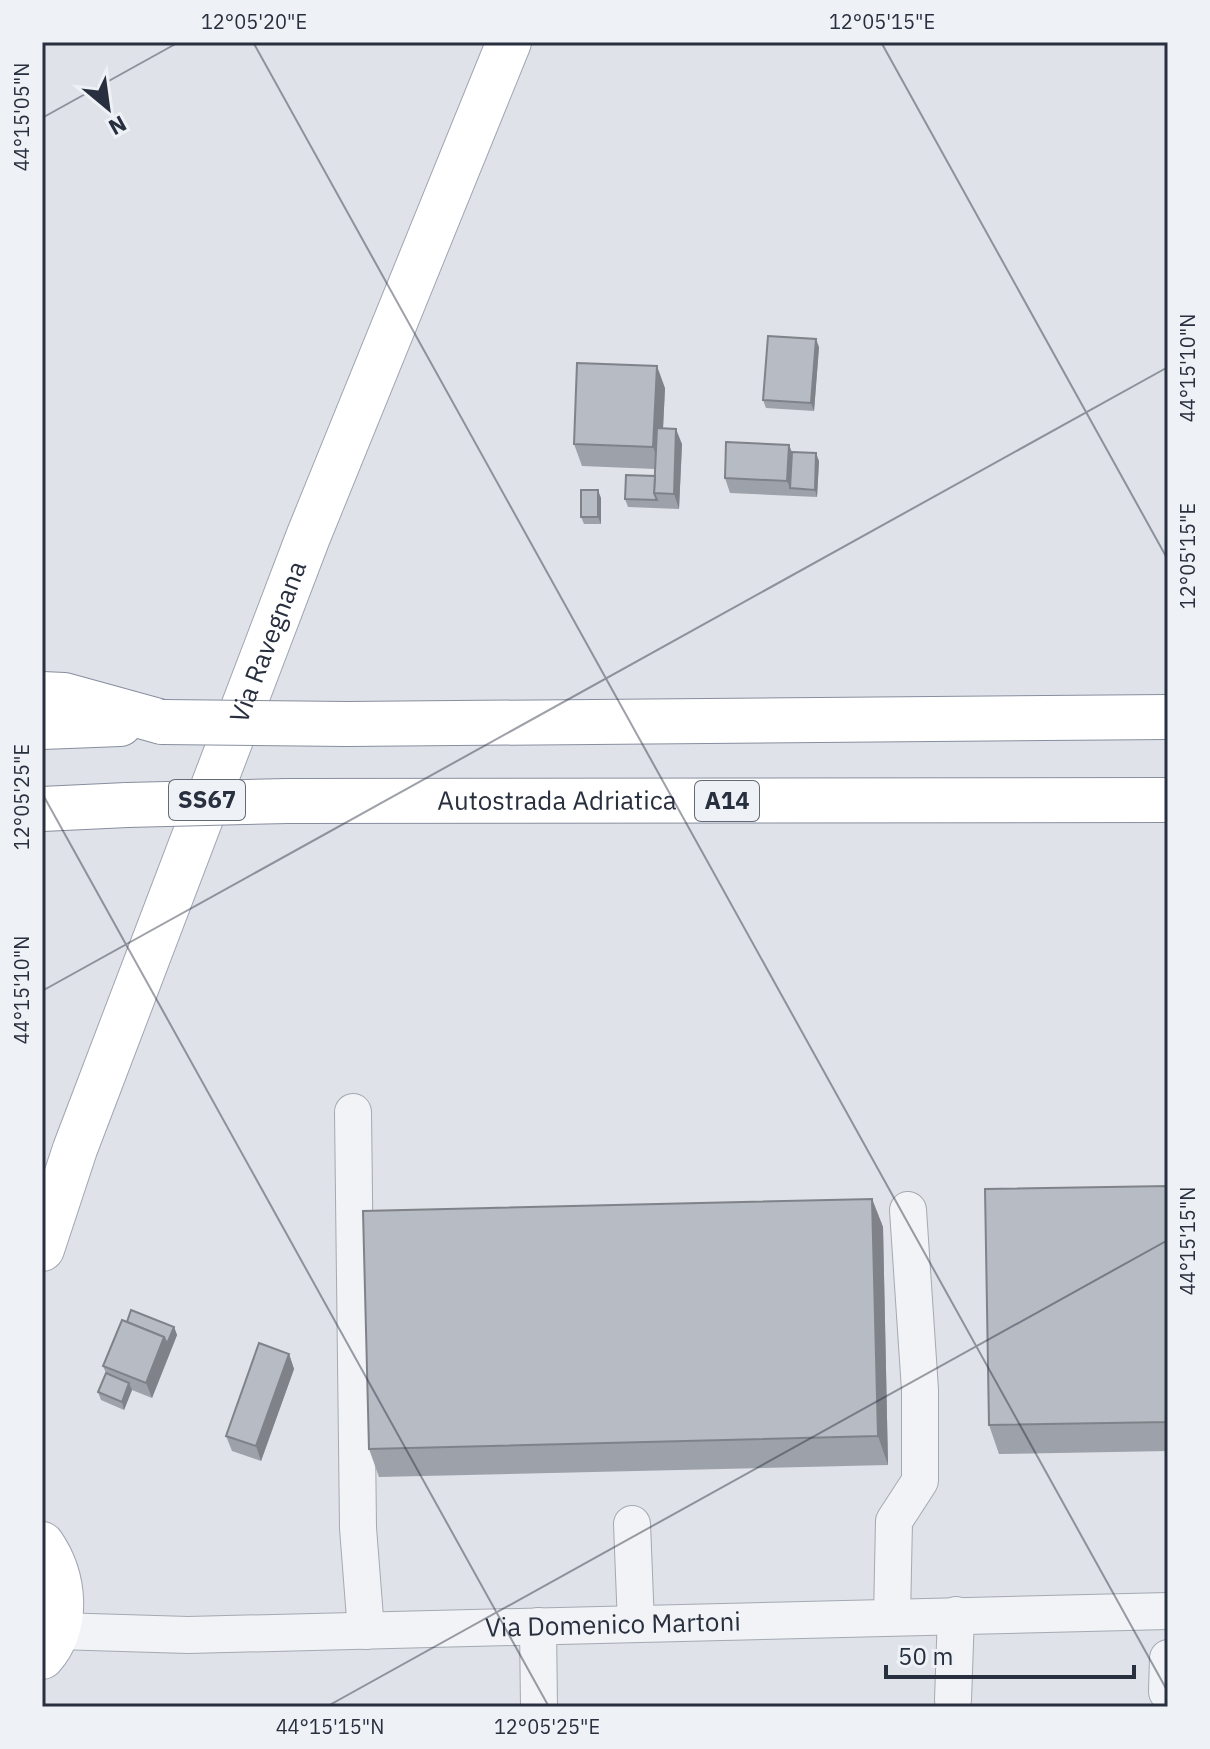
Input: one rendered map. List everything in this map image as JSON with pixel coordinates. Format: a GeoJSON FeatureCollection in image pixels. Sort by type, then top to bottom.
{"type":"FeatureCollection","features":[{"type":"Feature","properties":{"kind":"main road","name":"Via Ravegnana"},"geometry":{"type":"LineString","coordinates":[[42,1249],[86,1119],[308,537],[509,42]]}},
{"type":"Feature","properties":{"kind":"main road"},"geometry":{"type":"LineString","coordinates":[[42,694],[64,695],[162,722]]}},
{"type":"Feature","properties":{"kind":"main road"},"geometry":{"type":"LineString","coordinates":[[42,727],[162,722],[347,724],[1168,717]]}},
{"type":"Feature","properties":{"kind":"main road","name":"Autostrada Adriatica"},"geometry":{"type":"LineString","coordinates":[[42,809],[287,801],[1168,800]]}},
{"type":"Feature","properties":{"kind":"main road"},"geometry":{"type":"LineString","coordinates":[[43,1543],[58,1572],[62,1601],[50,1644]]}},
{"type":"Feature","properties":{"kind":"street"},"geometry":{"type":"LineString","coordinates":[[353,1112],[358,1528],[366,1631]]}},
{"type":"Feature","properties":{"kind":"street"},"geometry":{"type":"LineString","coordinates":[[892,1617],[894,1521],[920,1481],[920,1390],[908,1210]]}},
{"type":"Feature","properties":{"kind":"street"},"geometry":{"type":"LineString","coordinates":[[632,1524],[636,1624]]}},
{"type":"Feature","properties":{"kind":"street","name":"Via Domenico Martoni"},"geometry":{"type":"LineString","coordinates":[[50,1644],[188,1635],[1168,1611]]}},
{"type":"Feature","properties":{"kind":"street"},"geometry":{"type":"LineString","coordinates":[[953,1700],[956,1615]]}},
{"type":"Feature","properties":{"kind":"street"},"geometry":{"type":"LineString","coordinates":[[538,1626],[539,1707]]}},
{"type":"Feature","properties":{"kind":"street"},"geometry":{"type":"LineString","coordinates":[[1167,1692],[1168,1658]]}},
{"type":"Feature","properties":{"kind":"building"},"geometry":{"type":"Polygon","coordinates":[[[768,336],[816,339],[811,403],[763,400],[768,336]]]}},
{"type":"Feature","properties":{"kind":"building"},"geometry":{"type":"Polygon","coordinates":[[[577,363],[657,366],[653,447],[574,444],[577,363]]]}},
{"type":"Feature","properties":{"kind":"building"},"geometry":{"type":"Polygon","coordinates":[[[657,428],[676,429],[674,494],[654,493],[657,428]]]}},
{"type":"Feature","properties":{"kind":"building"},"geometry":{"type":"Polygon","coordinates":[[[726,442],[789,445],[787,481],[725,478],[726,442]]]}},
{"type":"Feature","properties":{"kind":"building"},"geometry":{"type":"Polygon","coordinates":[[[792,452],[816,453],[815,490],[790,488],[792,452]]]}},
{"type":"Feature","properties":{"kind":"building"},"geometry":{"type":"Polygon","coordinates":[[[626,475],[655,476],[654,493],[657,500],[625,499],[626,475]]]}},
{"type":"Feature","properties":{"kind":"building"},"geometry":{"type":"Polygon","coordinates":[[[581,490],[598,490],[598,517],[581,517],[581,490]]]}},
{"type":"Feature","properties":{"kind":"building"},"geometry":{"type":"Polygon","coordinates":[[[1168,1186],[1168,1422],[989,1425],[985,1189],[1168,1186]]]}},
{"type":"Feature","properties":{"kind":"building"},"geometry":{"type":"Polygon","coordinates":[[[872,1199],[878,1436],[369,1449],[363,1211],[872,1199]]]}},
{"type":"Feature","properties":{"kind":"building"},"geometry":{"type":"Polygon","coordinates":[[[131,1310],[174,1327],[167,1344],[164,1337],[127,1322],[131,1310]]]}},
{"type":"Feature","properties":{"kind":"building"},"geometry":{"type":"Polygon","coordinates":[[[122,1320],[164,1337],[146,1383],[103,1366],[122,1320]]]}},
{"type":"Feature","properties":{"kind":"building"},"geometry":{"type":"Polygon","coordinates":[[[259,1343],[289,1354],[256,1446],[226,1436],[259,1343]]]}},
{"type":"Feature","properties":{"kind":"building"},"geometry":{"type":"Polygon","coordinates":[[[106,1373],[129,1383],[122,1402],[98,1392],[106,1373]]]}}]}
